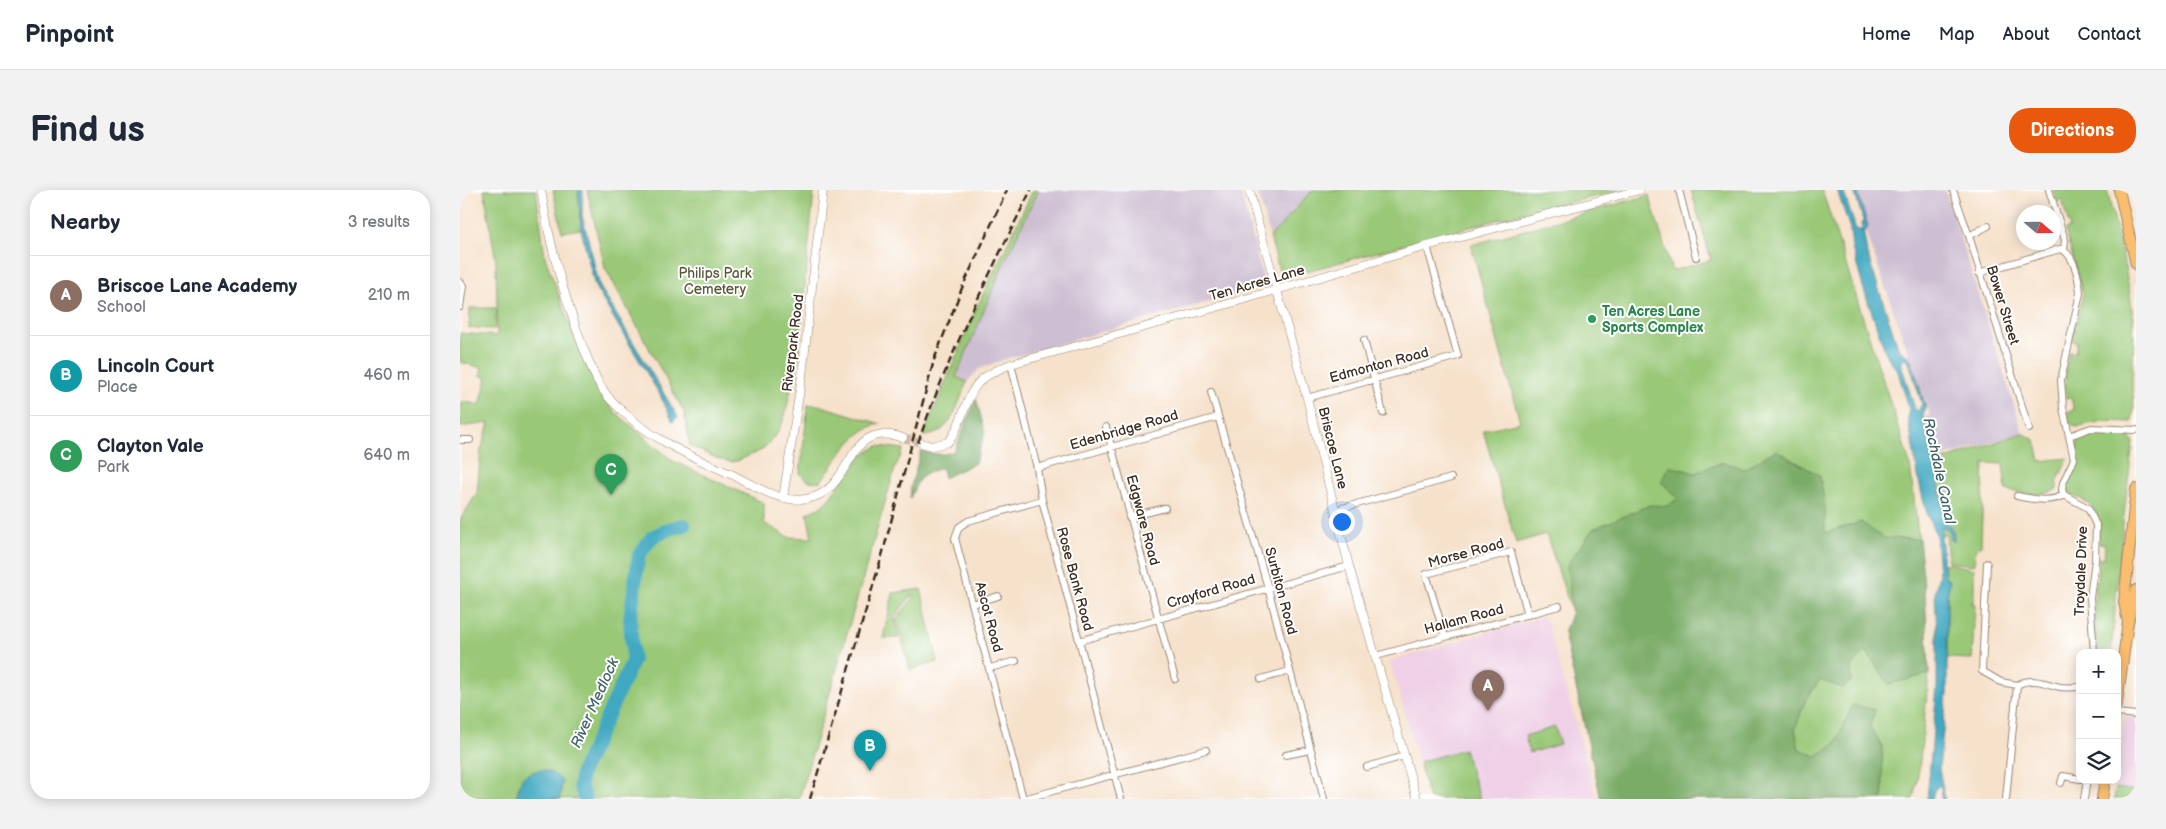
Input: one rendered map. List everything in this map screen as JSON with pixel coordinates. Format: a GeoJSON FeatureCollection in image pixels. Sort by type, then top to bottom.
{"type":"FeatureCollection","features":[{"type":"Feature","properties":{"kind":"highway"},"geometry":{"type":"LineString","coordinates":[[2119,190],[2136,264]]}},
{"type":"Feature","properties":{"kind":"highway"},"geometry":{"type":"LineString","coordinates":[[2128,622],[2124,602],[2131,582],[2136,489]]}},
{"type":"Feature","properties":{"kind":"highway"},"geometry":{"type":"LineString","coordinates":[[2118,694],[2128,622],[2136,590]]}},
{"type":"Feature","properties":{"kind":"highway"},"geometry":{"type":"LineString","coordinates":[[2102,799],[2104,784]]}},
{"type":"Feature","properties":{"kind":"street"},"geometry":{"type":"LineString","coordinates":[[541,190],[564,293],[596,380],[624,413],[658,438],[707,464],[783,498],[808,499],[821,494],[835,481],[867,437],[883,433],[903,438]]}},
{"type":"Feature","properties":{"kind":"street","name":"Riverpark Road"},"geometry":{"type":"LineString","coordinates":[[783,498],[802,376],[823,190]]}},
{"type":"Feature","properties":{"kind":"street","name":"Briscoe Lane"},"geometry":{"type":"LineString","coordinates":[[1249,190],[1307,398],[1349,566],[1417,799]]}},
{"type":"Feature","properties":{"kind":"street","name":"Ten Acres Lane"},"geometry":{"type":"LineString","coordinates":[[921,443],[932,446],[948,442],[955,432],[977,382],[992,372],[1011,364],[1428,246],[1640,190]]}},
{"type":"Feature","properties":{"kind":"street"},"geometry":{"type":"LineString","coordinates":[[1679,190],[1696,256]]}},
{"type":"Feature","properties":{"kind":"street","name":"Bower Street"},"geometry":{"type":"LineString","coordinates":[[1953,190],[2029,429]]}},
{"type":"Feature","properties":{"kind":"street"},"geometry":{"type":"LineString","coordinates":[[2050,190],[2065,240],[2064,250]]}},
{"type":"Feature","properties":{"kind":"street"},"geometry":{"type":"LineString","coordinates":[[1969,236],[1988,226]]}},
{"type":"Feature","properties":{"kind":"street","name":"Edmonton Road"},"geometry":{"type":"LineString","coordinates":[[1307,398],[1458,356],[1428,246]]}},
{"type":"Feature","properties":{"kind":"street"},"geometry":{"type":"LineString","coordinates":[[1979,273],[2060,249],[2069,254],[2080,293],[2062,380],[2063,408],[2074,459],[2063,483],[2062,490],[2064,495],[2051,499],[2016,496]]}},
{"type":"Feature","properties":{"kind":"street"},"geometry":{"type":"LineString","coordinates":[[460,282],[463,286],[460,307]]}},
{"type":"Feature","properties":{"kind":"street"},"geometry":{"type":"LineString","coordinates":[[1364,340],[1383,413]]}},
{"type":"Feature","properties":{"kind":"street","name":"Rose Bank Road"},"geometry":{"type":"LineString","coordinates":[[1011,364],[1037,468],[1042,500],[1121,799]]}},
{"type":"Feature","properties":{"kind":"street","name":"Surbiton Road"},"geometry":{"type":"LineString","coordinates":[[1211,392],[1268,588],[1324,799]]}},
{"type":"Feature","properties":{"kind":"street","name":"Edenbridge Road"},"geometry":{"type":"LineString","coordinates":[[1037,468],[1218,417]]}},
{"type":"Feature","properties":{"kind":"street","name":"Edgware Road"},"geometry":{"type":"LineString","coordinates":[[1106,427],[1157,620],[1175,679]]}},
{"type":"Feature","properties":{"kind":"street"},"geometry":{"type":"LineString","coordinates":[[2069,436],[2091,428],[2136,430]]}},
{"type":"Feature","properties":{"kind":"street"},"geometry":{"type":"LineString","coordinates":[[460,440],[470,440]]}},
{"type":"Feature","properties":{"kind":"street"},"geometry":{"type":"LineString","coordinates":[[1335,510],[1451,478]]}},
{"type":"Feature","properties":{"kind":"street","name":"Troydale Drive"},"geometry":{"type":"LineString","coordinates":[[2064,495],[2088,508],[2095,519],[2095,560],[2090,598],[2094,649]]}},
{"type":"Feature","properties":{"kind":"street","name":"Ascot Road"},"geometry":{"type":"LineString","coordinates":[[1023,799],[956,538],[959,528],[968,521],[1042,500]]}},
{"type":"Feature","properties":{"kind":"street"},"geometry":{"type":"LineString","coordinates":[[1129,517],[1165,508]]}},
{"type":"Feature","properties":{"kind":"street","name":"Morse Road"},"geometry":{"type":"LineString","coordinates":[[1445,637],[1426,574],[1511,552],[1528,614]]}},
{"type":"Feature","properties":{"kind":"street"},"geometry":{"type":"LineString","coordinates":[[1987,563],[1982,671],[2001,682],[2017,686],[2025,681],[2038,681],[2064,688],[2076,687]]}},
{"type":"Feature","properties":{"kind":"street","name":"Crayford Road"},"geometry":{"type":"LineString","coordinates":[[1079,641],[1349,566]]}},
{"type":"Feature","properties":{"kind":"street"},"geometry":{"type":"LineString","coordinates":[[973,604],[998,596]]}},
{"type":"Feature","properties":{"kind":"street","name":"Hallam Road"},"geometry":{"type":"LineString","coordinates":[[1376,656],[1559,606]]}},
{"type":"Feature","properties":{"kind":"street"},"geometry":{"type":"LineString","coordinates":[[990,668],[1016,661]]}},
{"type":"Feature","properties":{"kind":"street"},"geometry":{"type":"LineString","coordinates":[[1261,679],[1290,672]]}},
{"type":"Feature","properties":{"kind":"street"},"geometry":{"type":"LineString","coordinates":[[2006,799],[2017,686]]}},
{"type":"Feature","properties":{"kind":"street"},"geometry":{"type":"LineString","coordinates":[[2121,714],[2136,716]]}},
{"type":"Feature","properties":{"kind":"street"},"geometry":{"type":"LineString","coordinates":[[1023,799],[1206,750]]}},
{"type":"Feature","properties":{"kind":"street"},"geometry":{"type":"LineString","coordinates":[[1286,756],[1310,750]]}},
{"type":"Feature","properties":{"kind":"street"},"geometry":{"type":"LineString","coordinates":[[1367,767],[1404,756]]}},
{"type":"Feature","properties":{"kind":"street"},"geometry":{"type":"LineString","coordinates":[[2062,782],[2063,776],[2076,778]]}},
{"type":"Feature","properties":{"kind":"street"},"geometry":{"type":"LineString","coordinates":[[2084,799],[2086,784]]}},
{"type":"Feature","properties":{"kind":"shaded area"},"geometry":{"type":"Polygon","coordinates":[[[1039,190],[1240,190],[1265,286],[1005,359],[979,369],[967,382],[956,378],[1003,265],[1039,190]]]}},
{"type":"Feature","properties":{"kind":"shaded area"},"geometry":{"type":"Polygon","coordinates":[[[1257,190],[1313,190],[1270,237],[1257,190]]]}},
{"type":"Feature","properties":{"kind":"shaded area"},"geometry":{"type":"Polygon","coordinates":[[[1853,190],[1945,190],[2023,433],[1937,458],[1926,418],[1930,415],[1853,190]]]}},
{"type":"Feature","properties":{"kind":"shaded area"},"geometry":{"type":"Polygon","coordinates":[[[1545,616],[1597,799],[1429,799],[1390,661],[1545,616]]]}},
{"type":"Feature","properties":{"kind":"shaded area"},"geometry":{"type":"Polygon","coordinates":[[[2125,717],[2136,718],[2136,791],[2115,788],[2116,784],[2121,784],[2121,745],[2125,717]]]}},
{"type":"Feature","properties":{"kind":"green space"},"geometry":{"type":"Polygon","coordinates":[[[484,190],[536,190],[545,257],[569,323],[598,390],[615,412],[673,461],[764,503],[764,523],[788,537],[812,538],[807,513],[819,508],[828,500],[862,455],[878,446],[904,449],[895,468],[799,799],[460,799],[460,520],[477,493],[481,450],[489,423],[460,427],[462,401],[480,405],[487,378],[480,375],[482,368],[460,362],[460,333],[497,336],[497,309],[495,329],[469,328],[470,308],[497,308],[496,262],[484,190]]]}},
{"type":"Feature","properties":{"kind":"green space"},"geometry":{"type":"Polygon","coordinates":[[[553,190],[578,190],[581,229],[562,232],[553,190]]]}},
{"type":"Feature","properties":{"kind":"green space","name":"Philips Park Cemetery"},"geometry":{"type":"Polygon","coordinates":[[[587,190],[814,190],[798,359],[784,419],[777,434],[762,450],[737,461],[730,462],[690,446],[684,412],[605,268],[587,190]]]}},
{"type":"Feature","properties":{"kind":"green space"},"geometry":{"type":"Polygon","coordinates":[[[1033,190],[1039,190],[1003,265],[956,377],[967,382],[956,409],[947,425],[941,430],[923,436],[976,309],[1033,190]]]}},
{"type":"Feature","properties":{"kind":"green space"},"geometry":{"type":"Polygon","coordinates":[[[1313,190],[1625,190],[1522,213],[1289,276],[1279,270],[1270,237],[1313,190]]]}},
{"type":"Feature","properties":{"kind":"green space"},"geometry":{"type":"Polygon","coordinates":[[[1691,190],[1822,190],[1910,464],[1925,595],[1929,674],[1919,770],[1913,799],[1601,799],[1564,633],[1572,612],[1546,534],[1516,543],[1483,430],[1520,422],[1471,245],[1649,195],[1672,271],[1711,260],[1691,190]]]}},
{"type":"Feature","properties":{"kind":"green space"},"geometry":{"type":"Polygon","coordinates":[[[2053,190],[2107,190],[2126,270],[2133,319],[2132,385],[2134,409],[2131,422],[2103,421],[2076,427],[2069,422],[2067,412],[2074,410],[2071,398],[2066,399],[2065,373],[2069,352],[2075,353],[2077,342],[2072,340],[2083,294],[2065,230],[2070,228],[2062,200],[2057,202],[2053,190]]]}},
{"type":"Feature","properties":{"kind":"green space"},"geometry":{"type":"Polygon","coordinates":[[[976,398],[985,433],[975,463],[944,478],[942,468],[929,472],[918,481],[910,498],[911,486],[921,451],[942,454],[955,450],[976,398]]]}},
{"type":"Feature","properties":{"kind":"green space"},"geometry":{"type":"Polygon","coordinates":[[[808,405],[818,405],[881,424],[871,427],[854,438],[821,481],[817,482],[809,481],[800,474],[808,405]]]}},
{"type":"Feature","properties":{"kind":"green space"},"geometry":{"type":"Polygon","coordinates":[[[2023,433],[2035,440],[2040,461],[2068,458],[2057,482],[2057,489],[2039,494],[2006,490],[2003,464],[1984,463],[1981,545],[1975,551],[1974,565],[1948,562],[1946,535],[1941,535],[1942,526],[1950,532],[1954,540],[1949,525],[1944,522],[1946,517],[1934,463],[2023,433]]]}},
{"type":"Feature","properties":{"kind":"green space"},"geometry":{"type":"Polygon","coordinates":[[[2101,433],[2127,434],[2133,441],[2111,649],[2097,649],[2094,600],[2099,558],[2104,558],[2105,544],[2099,543],[2098,518],[2087,502],[2072,495],[2066,487],[2076,463],[2078,440],[2089,435],[2101,433]]]}},
{"type":"Feature","properties":{"kind":"green space"},"geometry":{"type":"Polygon","coordinates":[[[1776,450],[1820,476],[1825,507],[1825,533],[1861,522],[1883,538],[1919,539],[1925,595],[1929,674],[1889,684],[1866,651],[1851,666],[1851,681],[1843,688],[1820,680],[1806,699],[1795,729],[1799,749],[1816,756],[1835,744],[1853,705],[1875,710],[1870,727],[1882,746],[1883,799],[1601,799],[1564,633],[1572,612],[1567,565],[1593,529],[1650,505],[1668,506],[1678,498],[1661,482],[1669,466],[1695,473],[1723,462],[1744,469],[1776,450]]]}},
{"type":"Feature","properties":{"kind":"green space"},"geometry":{"type":"Polygon","coordinates":[[[1944,564],[1974,569],[1974,601],[1971,603],[1975,604],[1972,659],[1947,658],[1947,596],[1950,581],[1945,577],[1944,564]]]}},
{"type":"Feature","properties":{"kind":"green space"},"geometry":{"type":"Polygon","coordinates":[[[921,589],[938,662],[910,670],[896,619],[915,596],[912,595],[894,617],[899,638],[883,638],[893,593],[921,589]]]}},
{"type":"Feature","properties":{"kind":"green space"},"geometry":{"type":"Polygon","coordinates":[[[1555,727],[1560,744],[1529,753],[1525,736],[1555,727]]]}},
{"type":"Feature","properties":{"kind":"green space"},"geometry":{"type":"Polygon","coordinates":[[[1464,749],[1480,799],[1429,799],[1419,762],[1464,749]]]}},
{"type":"Feature","properties":{"kind":"green space"},"geometry":{"type":"Polygon","coordinates":[[[2116,788],[2136,791],[2136,799],[2114,799],[2116,788]]]}},
{"type":"Feature","properties":{"kind":"water"},"geometry":{"type":"Polygon","coordinates":[[[578,190],[583,190],[582,215],[600,287],[678,417],[673,422],[660,395],[595,287],[581,229],[578,190]]]}},
{"type":"Feature","properties":{"kind":"water"},"geometry":{"type":"Polygon","coordinates":[[[1837,190],[1843,190],[1856,229],[1860,230],[1864,235],[1867,253],[1899,350],[1909,357],[1913,366],[1926,408],[1923,416],[1946,517],[1944,522],[1951,528],[1954,535],[1954,541],[1951,540],[1950,532],[1942,526],[1945,577],[1950,581],[1947,596],[1947,694],[1939,769],[1945,799],[1941,799],[1942,790],[1939,785],[1934,791],[1932,799],[1927,799],[1937,687],[1935,592],[1939,574],[1936,534],[1922,495],[1908,419],[1909,408],[1897,369],[1891,363],[1885,351],[1863,287],[1852,248],[1850,229],[1837,190]],[[1902,358],[1902,367],[1915,409],[1918,411],[1922,404],[1909,362],[1902,358]]]}},
{"type":"Feature","properties":{"kind":"water"},"geometry":{"type":"Polygon","coordinates":[[[1854,190],[1857,190],[1868,226],[1864,234],[1861,230],[1863,220],[1854,190]]]}},
{"type":"Feature","properties":{"kind":"water"},"geometry":{"type":"Polygon","coordinates":[[[539,770],[552,773],[562,782],[560,799],[516,799],[524,776],[539,770]]]}},
{"type":"Feature","properties":{"kind":"waterway","name":"River Medlock"},"geometry":{"type":"LineString","coordinates":[[585,799],[580,786],[581,774],[633,660],[630,619],[639,555],[652,537],[669,529],[684,525]]}},
{"type":"Feature","properties":{"kind":"tunnel"},"geometry":{"type":"LineString","coordinates":[[903,438],[921,443]]}},
{"type":"Feature","properties":{"kind":"railway"},"geometry":{"type":"LineString","coordinates":[[810,799],[883,552],[934,360],[962,288],[1007,190]]}},
{"type":"Feature","properties":{"kind":"railway"},"geometry":{"type":"LineString","coordinates":[[918,443],[956,346],[1031,190]]}},
{"type":"Feature","properties":{"kind":"place","name":"Ten Acres Lane Sports Complex"},"geometry":{"type":"Point","coordinates":[1592,319]}},
{"type":"Feature","properties":{"kind":"place","name":"Clayton Vale"},"geometry":{"type":"Point","coordinates":[611,495]}},
{"type":"Feature","properties":{"kind":"place","name":"Briscoe Lane Academy"},"geometry":{"type":"Point","coordinates":[1488,711]}},
{"type":"Feature","properties":{"kind":"place","name":"Lincoln Court"},"geometry":{"type":"Point","coordinates":[870,771]}},
{"type":"Feature","properties":{"kind":"water label","name":"Rochdale Canal"},"geometry":{"type":"Point","coordinates":[1939,471]}}]}
